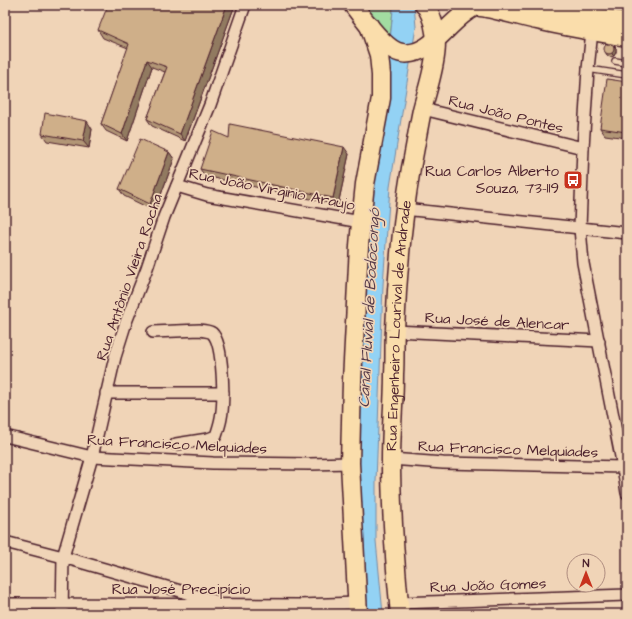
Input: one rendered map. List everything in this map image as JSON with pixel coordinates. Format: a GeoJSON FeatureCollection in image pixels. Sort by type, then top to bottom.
{"type":"FeatureCollection","features":[{"type":"Feature","properties":{"kind":"main road"},"geometry":{"type":"LineString","coordinates":[[353,5],[386,44],[393,50],[402,53],[414,52],[463,14],[475,7],[537,20],[594,25],[627,22]]}},
{"type":"Feature","properties":{"kind":"main road"},"geometry":{"type":"LineString","coordinates":[[424,5],[431,15],[431,38]]}},
{"type":"Feature","properties":{"kind":"main road"},"geometry":{"type":"LineString","coordinates":[[536,5],[627,37]]}},
{"type":"Feature","properties":{"kind":"main road"},"geometry":{"type":"LineString","coordinates":[[358,608],[350,463],[358,246],[365,184],[381,98],[379,55],[369,25]]}},
{"type":"Feature","properties":{"kind":"main road","name":"Rua Engenheiro Lourival de Andrade"},"geometry":{"type":"LineString","coordinates":[[399,608],[392,501],[391,459],[394,331],[404,209],[417,134],[435,62],[431,38]]}},
{"type":"Feature","properties":{"kind":"street","name":"Rua Antônio Vieira Rocha"},"geometry":{"type":"LineString","coordinates":[[62,609],[63,557],[92,458],[114,357],[164,217],[210,105],[245,5]]}},
{"type":"Feature","properties":{"kind":"street"},"geometry":{"type":"LineString","coordinates":[[594,25],[588,69],[580,228],[584,263],[627,493]]}},
{"type":"Feature","properties":{"kind":"street","name":"Rua João Pontes"},"geometry":{"type":"LineString","coordinates":[[423,109],[583,148]]}},
{"type":"Feature","properties":{"kind":"street","name":"Rua João Virginio Araujo"},"geometry":{"type":"LineString","coordinates":[[177,186],[207,195],[361,222]]}},
{"type":"Feature","properties":{"kind":"street"},"geometry":{"type":"LineString","coordinates":[[404,209],[627,233]]}},
{"type":"Feature","properties":{"kind":"street"},"geometry":{"type":"LineString","coordinates":[[153,332],[207,331],[212,334],[215,339],[219,352],[222,370],[223,394],[221,418],[216,436],[208,439],[176,444]]}},
{"type":"Feature","properties":{"kind":"street","name":"Rua José de Alencar"},"geometry":{"type":"LineString","coordinates":[[394,331],[598,340]]}},
{"type":"Feature","properties":{"kind":"street"},"geometry":{"type":"LineString","coordinates":[[106,393],[223,394]]}},
{"type":"Feature","properties":{"kind":"street","name":"Rua Francisco Melquiades"},"geometry":{"type":"LineString","coordinates":[[5,436],[92,458],[220,463],[350,463]]}},
{"type":"Feature","properties":{"kind":"street","name":"Rua Francisco Melquiades"},"geometry":{"type":"LineString","coordinates":[[391,459],[443,463],[623,467]]}},
{"type":"Feature","properties":{"kind":"street"},"geometry":{"type":"LineString","coordinates":[[5,542],[63,557],[228,605]]}},
{"type":"Feature","properties":{"kind":"street","name":"Rua João Gomes"},"geometry":{"type":"LineString","coordinates":[[399,608],[627,595]]}},
{"type":"Feature","properties":{"kind":"street","name":"Rua José Precipício"},"geometry":{"type":"LineString","coordinates":[[5,604],[62,609],[228,605],[300,605],[358,608]]}},
{"type":"Feature","properties":{"kind":"lane"},"geometry":{"type":"LineString","coordinates":[[615,61],[627,63]]}},
{"type":"Feature","properties":{"kind":"lane"},"geometry":{"type":"LineString","coordinates":[[588,69],[627,75]]}},
{"type":"Feature","properties":{"kind":"green space"},"geometry":{"type":"Polygon","coordinates":[[[359,5],[392,5],[393,10],[390,40],[359,5]]]}},
{"type":"Feature","properties":{"kind":"green space"},"geometry":{"type":"Polygon","coordinates":[[[554,5],[627,5],[627,16],[554,5]]]}},
{"type":"Feature","properties":{"kind":"water","name":"Canal Fluvial de Bodocongó"},"geometry":{"type":"Polygon","coordinates":[[[392,5],[414,5],[416,27],[390,187],[383,285],[376,482],[376,541],[383,614],[367,614],[357,541],[362,279],[387,71],[393,10],[392,5]]]}},
{"type":"Feature","properties":{"kind":"building"},"geometry":{"type":"Polygon","coordinates":[[[108,5],[227,5],[180,134],[147,119],[167,67],[147,60],[122,134],[101,124],[129,44],[98,30],[108,5]]]}},
{"type":"Feature","properties":{"kind":"building"},"geometry":{"type":"Polygon","coordinates":[[[607,44],[611,44],[613,45],[613,53],[607,54],[604,51],[604,47],[607,44]]]}},
{"type":"Feature","properties":{"kind":"building"},"geometry":{"type":"Polygon","coordinates":[[[607,79],[627,82],[626,132],[600,128],[607,79]]]}},
{"type":"Feature","properties":{"kind":"building"},"geometry":{"type":"Polygon","coordinates":[[[45,113],[87,121],[83,141],[42,134],[45,113]]]}},
{"type":"Feature","properties":{"kind":"building"},"geometry":{"type":"Polygon","coordinates":[[[230,124],[344,147],[333,198],[200,169],[213,131],[229,138],[230,124]]]}},
{"type":"Feature","properties":{"kind":"building"},"geometry":{"type":"Polygon","coordinates":[[[140,139],[169,152],[150,204],[119,189],[140,139]]]}},
{"type":"Feature","properties":{"kind":"place","name":"Rua Carlos Alberto Souza, 73-119"},"geometry":{"type":"Point","coordinates":[573,180]}}]}
